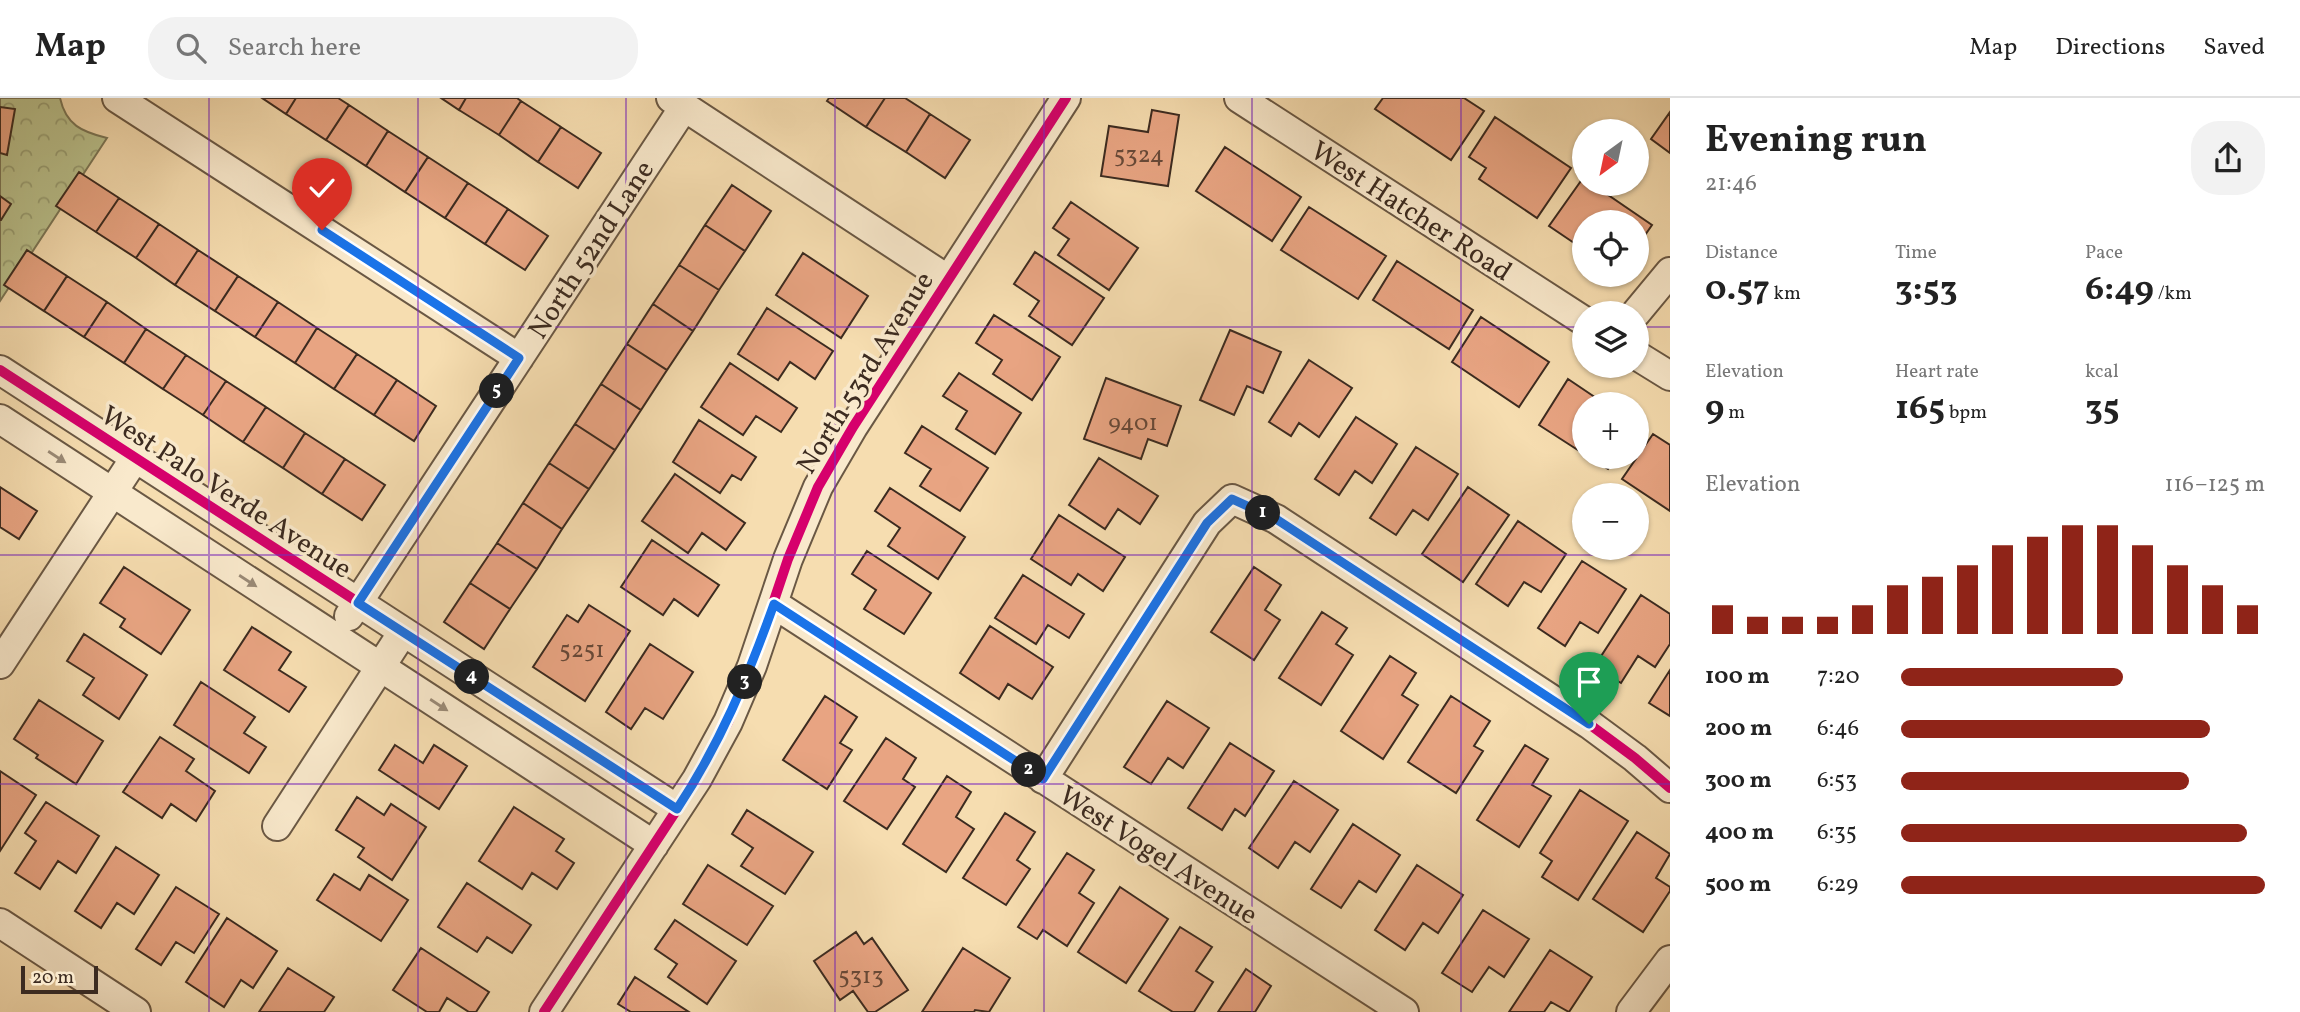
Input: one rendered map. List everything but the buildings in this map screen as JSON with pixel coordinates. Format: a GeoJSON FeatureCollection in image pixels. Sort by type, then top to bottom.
{"type":"FeatureCollection","features":[{"type":"Feature","properties":{"kind":"street"},"geometry":{"type":"LineString","coordinates":[[117,98],[519,358]]}},
{"type":"Feature","properties":{"kind":"street","name":"North 53rd Avenue"},"geometry":{"type":"LineString","coordinates":[[544,1012],[697,779],[728,722],[752,666],[788,559],[818,487],[947,279],[1066,98]]}},
{"type":"Feature","properties":{"kind":"street","name":"West Hatcher Road"},"geometry":{"type":"LineString","coordinates":[[1240,98],[1572,313]]}},
{"type":"Feature","properties":{"kind":"street"},"geometry":{"type":"LineString","coordinates":[[677,102],[947,279]]}},
{"type":"Feature","properties":{"kind":"street","name":"North 52nd Lane"},"geometry":{"type":"LineString","coordinates":[[335,638],[519,358],[677,102]]}},
{"type":"Feature","properties":{"kind":"street"},"geometry":{"type":"LineString","coordinates":[[1646,301],[1670,272]]}},
{"type":"Feature","properties":{"kind":"street"},"geometry":{"type":"LineString","coordinates":[[1649,363],[1670,376]]}},
{"type":"Feature","properties":{"kind":"street","name":"West Palo Verde Avenue"},"geometry":{"type":"LineString","coordinates":[[0,370],[677,809]]}},
{"type":"Feature","properties":{"kind":"street"},"geometry":{"type":"LineString","coordinates":[[0,419],[654,845]]}},
{"type":"Feature","properties":{"kind":"street"},"geometry":{"type":"LineString","coordinates":[[0,664],[135,457]]}},
{"type":"Feature","properties":{"kind":"street"},"geometry":{"type":"LineString","coordinates":[[1043,779],[1207,523],[1232,499],[1276,519],[1554,701],[1635,758],[1670,788]]}},
{"type":"Feature","properties":{"kind":"street","name":"West Vogel Avenue"},"geometry":{"type":"LineString","coordinates":[[774,604],[1404,1012]]}},
{"type":"Feature","properties":{"kind":"street"},"geometry":{"type":"LineString","coordinates":[[277,825],[402,632]]}},
{"type":"Feature","properties":{"kind":"street"},"geometry":{"type":"LineString","coordinates":[[0,923],[136,1012]]}},
{"type":"Feature","properties":{"kind":"street"},"geometry":{"type":"LineString","coordinates":[[1631,1012],[1670,960]]}},
{"type":"Feature","properties":{"kind":"green space"},"geometry":{"type":"Polygon","coordinates":[[[0,98],[60,98],[66,115],[76,126],[107,138],[0,301],[0,98]]]}},
{"type":"Feature","properties":{"kind":"cycle path"},"geometry":{"type":"LineString","coordinates":[[544,1012],[697,779],[728,722],[752,666],[788,559],[818,487],[853,427],[1066,98]]}},
{"type":"Feature","properties":{"kind":"cycle path"},"geometry":{"type":"LineString","coordinates":[[0,370],[677,809]]}},
{"type":"Feature","properties":{"kind":"cycle path"},"geometry":{"type":"LineString","coordinates":[[1043,779],[1207,523],[1232,499],[1276,519],[1589,724],[1670,788]]}},
{"type":"Feature","properties":{"kind":"route"},"geometry":{"type":"LineString","coordinates":[[322,230],[519,358],[358,603],[677,809],[728,722],[774,604],[1043,779],[1207,523],[1232,499],[1276,519],[1589,724]]}}]}
